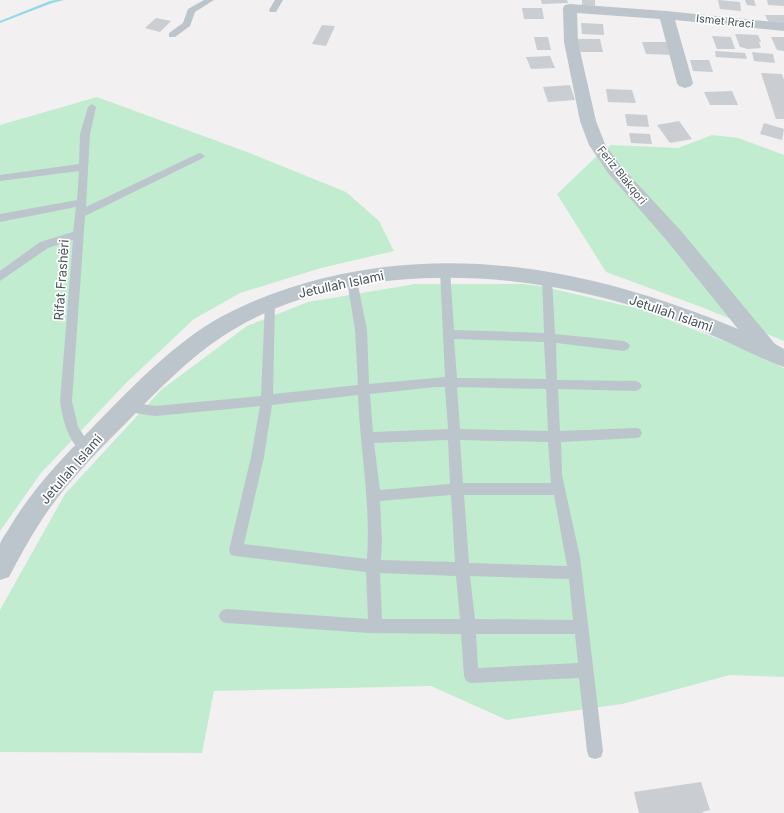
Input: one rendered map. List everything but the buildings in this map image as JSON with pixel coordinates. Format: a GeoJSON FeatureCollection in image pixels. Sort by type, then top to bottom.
{"type":"FeatureCollection","features":[{"type":"Feature","properties":{"kind":"street","name":"Feriz Blakqori"},"geometry":{"type":"LineString","coordinates":[[666,15],[570,8],[571,42],[588,121],[597,145],[614,169],[776,354]]}},
{"type":"Feature","properties":{"kind":"street","name":"Ismet Rraci"},"geometry":{"type":"LineString","coordinates":[[666,15],[715,13],[784,28]]}},
{"type":"Feature","properties":{"kind":"street"},"geometry":{"type":"LineString","coordinates":[[666,15],[685,83]]}},
{"type":"Feature","properties":{"kind":"street","name":"Jetullah Islami"},"geometry":{"type":"LineString","coordinates":[[0,568],[34,512],[87,449],[128,407],[184,354],[210,334],[249,311],[294,294],[352,280],[395,273],[445,270],[500,272],[547,278],[617,294],[658,307],[776,354]]}},
{"type":"Feature","properties":{"kind":"lane"},"geometry":{"type":"LineString","coordinates":[[172,35],[187,24],[192,12],[210,0]]}},
{"type":"Feature","properties":{"kind":"lane"},"geometry":{"type":"LineString","coordinates":[[273,10],[279,0]]}},
{"type":"Feature","properties":{"kind":"lane","name":"Rifat Frashëri"},"geometry":{"type":"LineString","coordinates":[[87,449],[75,436],[69,423],[66,401],[78,235],[82,203],[82,167],[85,134],[92,107]]}},
{"type":"Feature","properties":{"kind":"lane"},"geometry":{"type":"LineString","coordinates":[[80,214],[200,156]]}},
{"type":"Feature","properties":{"kind":"lane"},"geometry":{"type":"LineString","coordinates":[[0,178],[82,167]]}},
{"type":"Feature","properties":{"kind":"lane"},"geometry":{"type":"LineString","coordinates":[[0,218],[82,203]]}},
{"type":"Feature","properties":{"kind":"lane"},"geometry":{"type":"LineString","coordinates":[[0,277],[44,245],[78,235]]}},
{"type":"Feature","properties":{"kind":"lane"},"geometry":{"type":"LineString","coordinates":[[0,265],[16,265]]}},
{"type":"Feature","properties":{"kind":"lane"},"geometry":{"type":"LineString","coordinates":[[445,270],[457,489],[471,676],[586,670]]}},
{"type":"Feature","properties":{"kind":"lane"},"geometry":{"type":"LineString","coordinates":[[547,278],[556,475],[575,573],[595,751]]}},
{"type":"Feature","properties":{"kind":"lane"},"geometry":{"type":"LineString","coordinates":[[352,280],[361,330],[364,390],[373,496],[375,541],[375,626]]}},
{"type":"Feature","properties":{"kind":"lane"},"geometry":{"type":"LineString","coordinates":[[270,303],[270,347],[266,401],[257,465],[236,550],[374,566],[575,573]]}},
{"type":"Feature","properties":{"kind":"lane"},"geometry":{"type":"LineString","coordinates":[[449,334],[493,334],[550,337],[624,346]]}},
{"type":"Feature","properties":{"kind":"lane"},"geometry":{"type":"LineString","coordinates":[[128,407],[155,411],[266,401],[435,382],[552,383],[636,386]]}},
{"type":"Feature","properties":{"kind":"lane"},"geometry":{"type":"LineString","coordinates":[[368,438],[455,434],[554,437],[636,433]]}},
{"type":"Feature","properties":{"kind":"lane"},"geometry":{"type":"LineString","coordinates":[[373,496],[457,489],[559,489]]}},
{"type":"Feature","properties":{"kind":"lane"},"geometry":{"type":"LineString","coordinates":[[226,616],[375,626],[581,628]]}},
{"type":"Feature","properties":{"kind":"green space"},"geometry":{"type":"Polygon","coordinates":[[[97,97],[247,152],[346,192],[379,221],[394,251],[321,268],[240,293],[194,319],[126,383],[41,473],[0,531],[0,125],[97,97]]]}},
{"type":"Feature","properties":{"kind":"green space"},"geometry":{"type":"Polygon","coordinates":[[[712,135],[738,138],[784,155],[784,341],[704,308],[606,272],[557,194],[598,155],[611,145],[678,148],[712,135]]]}},
{"type":"Feature","properties":{"kind":"green space"},"geometry":{"type":"Polygon","coordinates":[[[415,284],[523,284],[540,286],[644,310],[754,353],[784,368],[784,677],[730,675],[622,704],[507,720],[431,686],[214,691],[202,753],[0,752],[0,610],[65,494],[161,390],[247,326],[308,302],[415,284]]]}},
{"type":"Feature","properties":{"kind":"waterway"},"geometry":{"type":"LineString","coordinates":[[0,22],[51,2],[62,0]]}}]}
